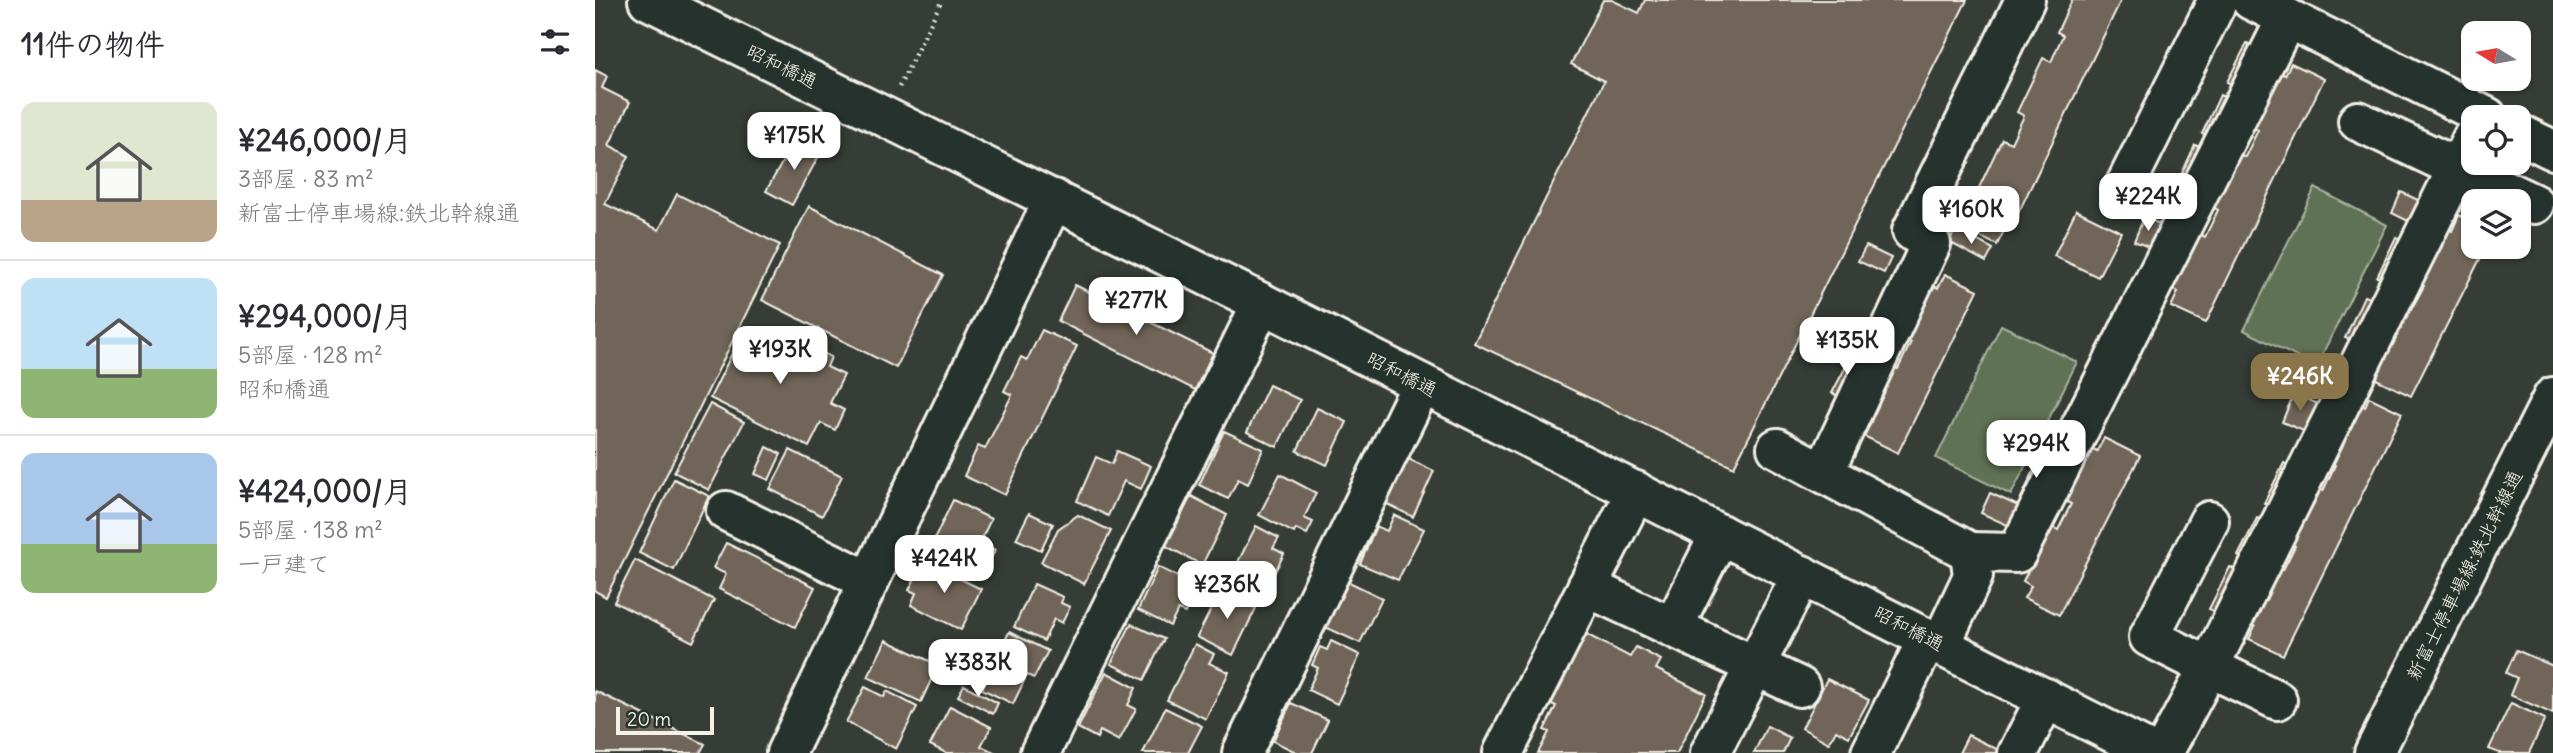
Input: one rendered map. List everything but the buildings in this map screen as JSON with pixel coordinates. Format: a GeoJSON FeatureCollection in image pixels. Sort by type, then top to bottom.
{"type":"FeatureCollection","features":[{"type":"Feature","properties":{"kind":"street","name":"昭和橋通"},"geometry":{"type":"LineString","coordinates":[[648,0],[1262,303],[2154,753]]}},
{"type":"Feature","properties":{"kind":"street"},"geometry":{"type":"LineString","coordinates":[[1824,472],[1931,244],[1912,232],[2025,0]]}},
{"type":"Feature","properties":{"kind":"street"},"geometry":{"type":"LineString","coordinates":[[2123,190],[2218,0]]}},
{"type":"Feature","properties":{"kind":"street"},"geometry":{"type":"LineString","coordinates":[[2251,0],[2287,18],[2461,121]]}},
{"type":"Feature","properties":{"kind":"street"},"geometry":{"type":"LineString","coordinates":[[1777,448],[1970,552],[2017,553],[2287,18]]}},
{"type":"Feature","properties":{"kind":"street"},"geometry":{"type":"LineString","coordinates":[[2358,121],[2461,130]]}},
{"type":"Feature","properties":{"kind":"street"},"geometry":{"type":"LineString","coordinates":[[2531,139],[2553,150]]}},
{"type":"Feature","properties":{"kind":"street"},"geometry":{"type":"LineString","coordinates":[[2164,753],[2461,163]]}},
{"type":"Feature","properties":{"kind":"street"},"geometry":{"type":"LineString","coordinates":[[2511,175],[2533,204]]}},
{"type":"Feature","properties":{"kind":"street"},"geometry":{"type":"LineString","coordinates":[[786,753],[1053,199]]}},
{"type":"Feature","properties":{"kind":"street"},"geometry":{"type":"LineString","coordinates":[[1053,749],[1262,303]]}},
{"type":"Feature","properties":{"kind":"street"},"geometry":{"type":"LineString","coordinates":[[1242,753],[1422,384]]}},
{"type":"Feature","properties":{"kind":"street","name":"新富士停車場線:鉄北幹線通"},"geometry":{"type":"LineString","coordinates":[[2374,753],[2553,397]]}},
{"type":"Feature","properties":{"kind":"street"},"geometry":{"type":"LineString","coordinates":[[1503,753],[1636,491]]}},
{"type":"Feature","properties":{"kind":"street"},"geometry":{"type":"LineString","coordinates":[[726,511],[869,581]]}},
{"type":"Feature","properties":{"kind":"street"},"geometry":{"type":"LineString","coordinates":[[2209,521],[2149,637],[2277,699]]}},
{"type":"Feature","properties":{"kind":"street"},"geometry":{"type":"LineString","coordinates":[[1673,627],[1720,534]]}},
{"type":"Feature","properties":{"kind":"street"},"geometry":{"type":"LineString","coordinates":[[1871,753],[1973,576],[1970,552]]}},
{"type":"Feature","properties":{"kind":"street"},"geometry":{"type":"LineString","coordinates":[[1710,753],[1803,575]]}},
{"type":"Feature","properties":{"kind":"street"},"geometry":{"type":"LineString","coordinates":[[1587,587],[1800,687]]}},
{"type":"Feature","properties":{"kind":"street"},"geometry":{"type":"LineString","coordinates":[[2018,753],[2046,698]]}},
{"type":"Feature","properties":{"kind":"path"},"geometry":{"type":"LineString","coordinates":[[884,116],[942,0]]}},
{"type":"Feature","properties":{"kind":"green space"},"geometry":{"type":"Polygon","coordinates":[[[2315,188],[2387,225],[2316,367],[2244,330],[2315,188]]]}},
{"type":"Feature","properties":{"kind":"green space"},"geometry":{"type":"Polygon","coordinates":[[[2001,325],[2077,362],[2011,495],[1936,458],[2001,325]]]}}]}
